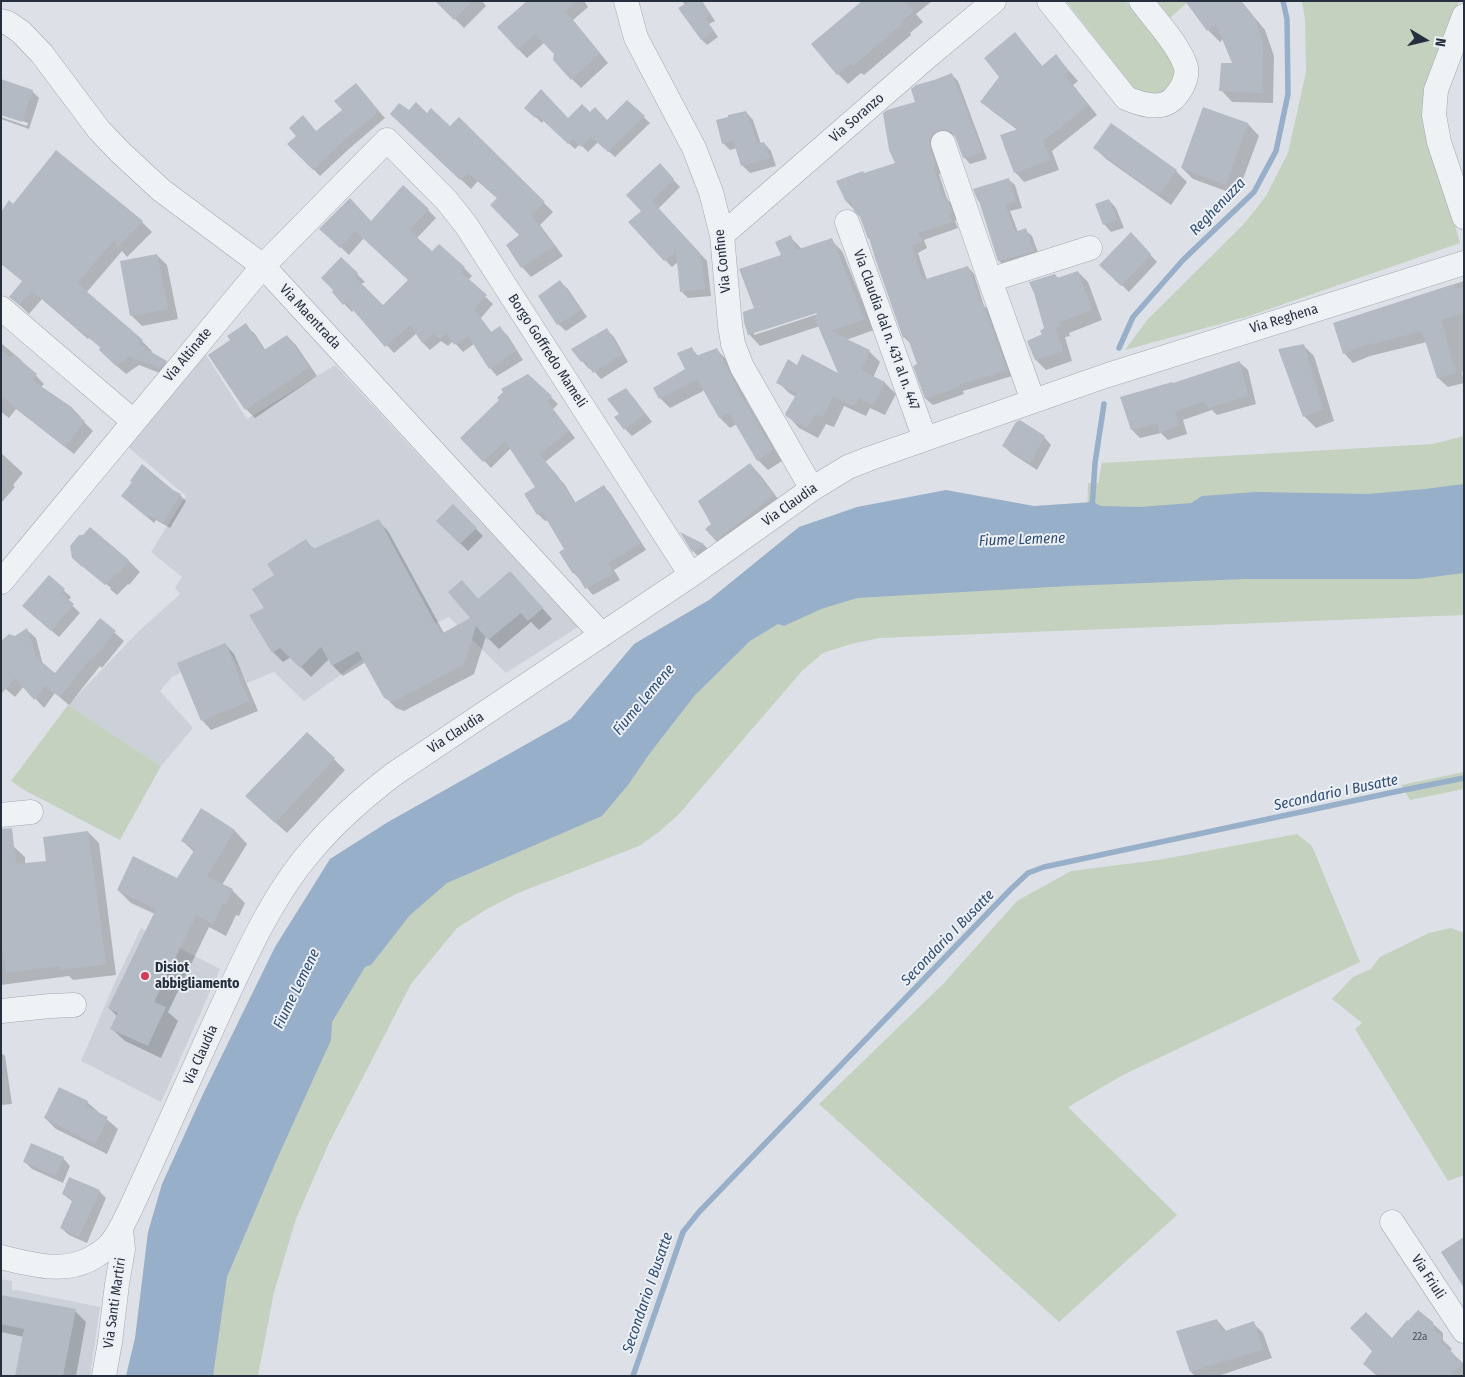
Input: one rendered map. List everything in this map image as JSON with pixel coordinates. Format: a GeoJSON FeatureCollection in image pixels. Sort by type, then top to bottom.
{"type":"FeatureCollection","features":[{"type":"Feature","properties":{"kind":"street","name":"Via Confine"},"geometry":{"type":"LineString","coordinates":[[626,1],[636,38],[694,148],[711,192],[722,236],[733,344],[742,367],[812,489]]}},
{"type":"Feature","properties":{"kind":"street","name":"Via Soranzo"},"geometry":{"type":"LineString","coordinates":[[722,236],[994,1]]}},
{"type":"Feature","properties":{"kind":"street"},"geometry":{"type":"LineString","coordinates":[[1049,1],[1126,98],[1141,104],[1159,106],[1172,100],[1185,81],[1186,69],[1179,51],[1141,1]]}},
{"type":"Feature","properties":{"kind":"street"},"geometry":{"type":"LineString","coordinates":[[1464,16],[1436,90],[1434,115],[1439,142],[1464,217]]}},
{"type":"Feature","properties":{"kind":"street","name":"Via Maentrada"},"geometry":{"type":"LineString","coordinates":[[1,21],[22,32],[42,54],[99,130],[120,152],[161,190],[262,266],[602,635]]}},
{"type":"Feature","properties":{"kind":"street","name":"Via Altinate"},"geometry":{"type":"LineString","coordinates":[[1,582],[262,266],[387,140]]}},
{"type":"Feature","properties":{"kind":"street","name":"Borgo Goffredo Mameli"},"geometry":{"type":"LineString","coordinates":[[387,140],[447,201],[466,225],[691,575]]}},
{"type":"Feature","properties":{"kind":"street"},"geometry":{"type":"LineString","coordinates":[[943,143],[1033,401]]}},
{"type":"Feature","properties":{"kind":"street","name":"Via Claudia dal n. 431 al n. 447"},"geometry":{"type":"LineString","coordinates":[[847,222],[925,438]]}},
{"type":"Feature","properties":{"kind":"street"},"geometry":{"type":"LineString","coordinates":[[990,280],[1090,248]]}},
{"type":"Feature","properties":{"kind":"street","name":"Via Reghena"},"geometry":{"type":"LineString","coordinates":[[1105,376],[1464,262]]}},
{"type":"Feature","properties":{"kind":"street"},"geometry":{"type":"LineString","coordinates":[[1,308],[133,420]]}},
{"type":"Feature","properties":{"kind":"street","name":"Via Claudia"},"geometry":{"type":"LineString","coordinates":[[1,1257],[47,1267],[62,1267],[90,1260],[108,1247],[120,1230],[237,975],[271,909],[310,852],[355,805],[394,774],[691,575],[812,489],[848,467],[925,438],[1105,376]]}},
{"type":"Feature","properties":{"kind":"street"},"geometry":{"type":"LineString","coordinates":[[1,815],[31,812]]}},
{"type":"Feature","properties":{"kind":"street"},"geometry":{"type":"LineString","coordinates":[[1,1011],[74,1005]]}},
{"type":"Feature","properties":{"kind":"street","name":"Via Friuli"},"geometry":{"type":"LineString","coordinates":[[1392,1222],[1464,1331]]}},
{"type":"Feature","properties":{"kind":"street","name":"Via Santi Martiri"},"geometry":{"type":"LineString","coordinates":[[104,1376],[123,1249],[120,1230]]}},
{"type":"Feature","properties":{"kind":"shaded area"},"geometry":{"type":"Polygon","coordinates":[[[204,352],[247,419],[335,365],[578,627],[506,673],[449,617],[374,651],[304,701],[274,672],[247,683],[228,648],[172,677],[160,691],[193,728],[161,766],[68,705],[139,631],[180,594],[175,587],[182,577],[151,552],[186,496],[127,446],[204,352]]]}},
{"type":"Feature","properties":{"kind":"shaded area"},"geometry":{"type":"Polygon","coordinates":[[[141,928],[220,969],[161,1102],[81,1061],[141,928]]]}},
{"type":"Feature","properties":{"kind":"shaded area"},"geometry":{"type":"Polygon","coordinates":[[[1,1279],[12,1281],[12,1291],[16,1290],[100,1307],[90,1376],[1,1376],[1,1279]]]}},
{"type":"Feature","properties":{"kind":"green space"},"geometry":{"type":"Polygon","coordinates":[[[1066,1],[1126,1],[1173,57],[1180,70],[1166,94],[1153,96],[1134,88],[1066,1]]]}},
{"type":"Feature","properties":{"kind":"green space"},"geometry":{"type":"Polygon","coordinates":[[[1157,1],[1189,1],[1170,18],[1157,1]]]}},
{"type":"Feature","properties":{"kind":"green space"},"geometry":{"type":"Polygon","coordinates":[[[1302,1],[1459,1],[1430,81],[1427,125],[1460,243],[1249,316],[1125,350],[1148,319],[1244,224],[1266,196],[1288,153],[1306,72],[1305,19],[1302,1]]]}},
{"type":"Feature","properties":{"kind":"green space"},"geometry":{"type":"Polygon","coordinates":[[[1464,436],[1464,615],[879,638],[823,653],[802,671],[679,814],[659,832],[639,846],[518,893],[487,909],[457,928],[411,984],[329,1143],[296,1219],[274,1292],[258,1376],[168,1376],[282,1004],[600,738],[680,627],[1087,526],[1088,483],[1098,483],[1102,463],[1433,444],[1464,436]]]}},
{"type":"Feature","properties":{"kind":"green space"},"geometry":{"type":"Polygon","coordinates":[[[68,705],[161,766],[120,840],[26,791],[11,781],[68,705]]]}},
{"type":"Feature","properties":{"kind":"green space"},"geometry":{"type":"Polygon","coordinates":[[[1464,772],[1464,789],[1410,800],[1401,785],[1464,772]]]}},
{"type":"Feature","properties":{"kind":"green space"},"geometry":{"type":"Polygon","coordinates":[[[1297,834],[1312,846],[1360,962],[1123,1075],[1068,1107],[1177,1215],[1059,1322],[819,1104],[944,983],[1017,901],[1071,871],[1158,860],[1297,834]]]}},
{"type":"Feature","properties":{"kind":"green space"},"geometry":{"type":"Polygon","coordinates":[[[1451,928],[1464,933],[1464,1175],[1448,1181],[1355,1029],[1362,1023],[1332,999],[1353,977],[1371,969],[1380,957],[1429,933],[1451,928]]]}},
{"type":"Feature","properties":{"kind":"water","name":"Fiume Lemene"},"geometry":{"type":"Polygon","coordinates":[[[1464,484],[1464,573],[1417,579],[1246,579],[1068,586],[857,598],[821,609],[784,626],[778,624],[750,641],[695,695],[628,785],[602,816],[447,883],[410,915],[371,965],[365,967],[332,1022],[331,1040],[277,1159],[227,1277],[213,1376],[126,1376],[135,1338],[148,1232],[162,1184],[203,1094],[275,947],[330,859],[388,822],[571,719],[634,644],[709,600],[799,527],[857,507],[946,490],[1034,506],[1093,502],[1101,506],[1140,507],[1191,503],[1202,496],[1256,492],[1368,494],[1464,484]]]}},
{"type":"Feature","properties":{"kind":"building"},"geometry":{"type":"Polygon","coordinates":[[[435,1],[472,1],[454,20],[435,1]]]}},
{"type":"Feature","properties":{"kind":"building"},"geometry":{"type":"Polygon","coordinates":[[[527,1],[576,1],[565,11],[600,53],[571,80],[553,60],[554,54],[535,34],[518,50],[497,27],[527,1]]]}},
{"type":"Feature","properties":{"kind":"building"},"geometry":{"type":"Polygon","coordinates":[[[690,1],[701,1],[710,15],[705,18],[714,31],[701,40],[678,8],[690,1]]]}},
{"type":"Feature","properties":{"kind":"building"},"geometry":{"type":"Polygon","coordinates":[[[862,1],[905,1],[914,11],[901,22],[902,24],[853,66],[851,63],[837,75],[811,44],[862,1]]]}},
{"type":"Feature","properties":{"kind":"building"},"geometry":{"type":"Polygon","coordinates":[[[1185,1],[1241,1],[1255,18],[1263,44],[1262,93],[1219,91],[1221,63],[1232,63],[1216,24],[1207,31],[1185,1]]]}},
{"type":"Feature","properties":{"kind":"building"},"geometry":{"type":"Polygon","coordinates":[[[1015,32],[1042,66],[1056,54],[1069,71],[1064,75],[1088,105],[1043,141],[1050,160],[1014,173],[1000,135],[1018,129],[980,102],[999,77],[984,58],[1015,32]]]}},
{"type":"Feature","properties":{"kind":"building"},"geometry":{"type":"Polygon","coordinates":[[[952,73],[982,152],[963,158],[952,132],[945,129],[932,134],[929,141],[936,166],[933,167],[944,198],[947,197],[952,213],[949,214],[952,222],[918,233],[922,242],[912,246],[923,280],[968,266],[1007,370],[958,385],[959,387],[925,399],[913,366],[917,364],[907,336],[903,338],[869,238],[860,217],[854,211],[851,201],[846,202],[836,181],[863,171],[864,173],[895,163],[889,150],[883,113],[887,110],[915,102],[911,89],[916,85],[952,73]]]}},
{"type":"Feature","properties":{"kind":"building"},"geometry":{"type":"Polygon","coordinates":[[[1,79],[33,90],[22,122],[1,115],[1,79]]]}},
{"type":"Feature","properties":{"kind":"building"},"geometry":{"type":"Polygon","coordinates":[[[356,83],[379,111],[343,141],[313,170],[287,144],[296,136],[289,128],[303,115],[316,131],[342,110],[334,101],[356,83]]]}},
{"type":"Feature","properties":{"kind":"building"},"geometry":{"type":"Polygon","coordinates":[[[541,89],[568,118],[582,104],[590,112],[595,107],[607,120],[627,100],[645,116],[608,152],[591,137],[581,147],[573,139],[568,144],[537,115],[535,118],[524,108],[541,89]]]}},
{"type":"Feature","properties":{"kind":"building"},"geometry":{"type":"Polygon","coordinates":[[[416,102],[427,113],[431,108],[450,126],[459,117],[545,202],[531,215],[554,246],[521,268],[506,245],[519,235],[490,205],[497,198],[468,173],[460,180],[390,114],[399,103],[409,110],[416,102]]]}},
{"type":"Feature","properties":{"kind":"building"},"geometry":{"type":"Polygon","coordinates":[[[1203,107],[1248,123],[1226,185],[1181,168],[1203,107]]]}},
{"type":"Feature","properties":{"kind":"building"},"geometry":{"type":"Polygon","coordinates":[[[746,111],[757,144],[764,142],[770,158],[741,166],[733,140],[722,144],[716,120],[746,111]]]}},
{"type":"Feature","properties":{"kind":"building"},"geometry":{"type":"Polygon","coordinates":[[[1111,123],[1177,170],[1159,195],[1093,148],[1111,123]]]}},
{"type":"Feature","properties":{"kind":"building"},"geometry":{"type":"Polygon","coordinates":[[[56,150],[143,221],[117,248],[115,239],[77,283],[143,340],[139,345],[167,361],[160,368],[129,356],[116,366],[99,350],[100,347],[32,291],[19,305],[9,297],[22,281],[1,264],[1,212],[9,200],[13,204],[56,150]]]}},
{"type":"Feature","properties":{"kind":"building"},"geometry":{"type":"Polygon","coordinates":[[[660,163],[674,179],[652,201],[700,253],[705,289],[680,292],[676,251],[664,261],[628,222],[641,211],[626,195],[660,163]]]}},
{"type":"Feature","properties":{"kind":"building"},"geometry":{"type":"Polygon","coordinates":[[[1009,178],[1016,202],[1005,204],[1015,232],[1026,228],[1034,251],[998,261],[979,201],[973,189],[1009,178]]]}},
{"type":"Feature","properties":{"kind":"building"},"geometry":{"type":"Polygon","coordinates":[[[403,185],[429,209],[409,230],[432,251],[439,244],[465,267],[461,272],[487,295],[474,309],[491,332],[500,326],[516,351],[489,369],[468,336],[454,345],[446,332],[440,339],[433,334],[422,343],[410,325],[385,347],[346,302],[343,305],[332,292],[333,290],[321,278],[341,257],[358,273],[354,276],[383,305],[408,280],[355,231],[340,248],[319,229],[350,198],[371,221],[403,185]]]}},
{"type":"Feature","properties":{"kind":"building"},"geometry":{"type":"Polygon","coordinates":[[[1109,199],[1117,220],[1103,225],[1095,204],[1109,199]]]}},
{"type":"Feature","properties":{"kind":"building"},"geometry":{"type":"Polygon","coordinates":[[[1131,232],[1151,254],[1121,286],[1099,265],[1131,232]]]}},
{"type":"Feature","properties":{"kind":"building"},"geometry":{"type":"Polygon","coordinates":[[[791,235],[796,250],[832,238],[864,319],[830,331],[870,350],[861,370],[885,382],[873,405],[859,398],[854,406],[833,396],[823,417],[815,414],[807,428],[785,414],[797,393],[776,383],[788,359],[797,365],[802,354],[838,373],[815,319],[817,313],[748,335],[743,312],[754,308],[739,269],[781,255],[775,242],[791,235]]]}},
{"type":"Feature","properties":{"kind":"building"},"geometry":{"type":"Polygon","coordinates":[[[157,254],[168,309],[130,316],[120,261],[157,254]]]}},
{"type":"Feature","properties":{"kind":"building"},"geometry":{"type":"Polygon","coordinates":[[[1078,271],[1092,310],[1059,322],[1061,326],[1055,327],[1063,351],[1035,360],[1027,341],[1042,334],[1040,331],[1044,328],[1029,282],[1055,274],[1057,278],[1078,271]]]}},
{"type":"Feature","properties":{"kind":"building"},"geometry":{"type":"Polygon","coordinates":[[[560,280],[581,310],[557,325],[538,296],[560,280]]]}},
{"type":"Feature","properties":{"kind":"building"},"geometry":{"type":"Polygon","coordinates":[[[1454,284],[1456,289],[1464,287],[1464,313],[1441,320],[1456,373],[1437,378],[1422,331],[1360,347],[1343,354],[1333,323],[1454,284]]]}},
{"type":"Feature","properties":{"kind":"building"},"geometry":{"type":"Polygon","coordinates":[[[246,323],[264,350],[287,335],[309,367],[245,410],[208,355],[230,340],[227,336],[246,323]]]}},
{"type":"Feature","properties":{"kind":"building"},"geometry":{"type":"Polygon","coordinates":[[[607,328],[622,354],[593,373],[584,360],[581,362],[571,349],[607,328]]]}},
{"type":"Feature","properties":{"kind":"building"},"geometry":{"type":"Polygon","coordinates":[[[1304,344],[1323,410],[1303,417],[1278,349],[1304,344]]]}},
{"type":"Feature","properties":{"kind":"building"},"geometry":{"type":"Polygon","coordinates":[[[692,347],[696,356],[717,348],[739,392],[773,450],[757,461],[729,413],[719,418],[697,379],[659,399],[653,388],[685,369],[677,353],[692,347]]]}},
{"type":"Feature","properties":{"kind":"building"},"geometry":{"type":"Polygon","coordinates":[[[1,350],[10,358],[13,354],[37,374],[32,380],[73,408],[71,410],[85,421],[65,447],[1,396],[1,350]]]}},
{"type":"Feature","properties":{"kind":"building"},"geometry":{"type":"Polygon","coordinates":[[[1240,361],[1248,396],[1208,408],[1206,401],[1175,411],[1179,426],[1159,433],[1157,423],[1131,430],[1120,397],[1173,383],[1240,361]]]}},
{"type":"Feature","properties":{"kind":"building"},"geometry":{"type":"Polygon","coordinates":[[[528,374],[552,396],[547,401],[569,431],[539,454],[558,476],[574,503],[604,485],[640,543],[608,563],[614,573],[585,589],[575,571],[573,574],[559,552],[564,549],[542,512],[537,515],[524,494],[535,487],[505,441],[483,462],[460,438],[499,400],[497,398],[503,392],[501,389],[528,374]]]}},
{"type":"Feature","properties":{"kind":"building"},"geometry":{"type":"Polygon","coordinates":[[[626,388],[645,414],[624,430],[614,417],[619,414],[607,399],[626,388]]]}},
{"type":"Feature","properties":{"kind":"building"},"geometry":{"type":"Polygon","coordinates":[[[1020,420],[1045,436],[1030,463],[1002,446],[1016,422],[1020,420]]]}},
{"type":"Feature","properties":{"kind":"building"},"geometry":{"type":"Polygon","coordinates":[[[750,463],[773,495],[716,541],[705,529],[711,524],[698,501],[750,463]]]}},
{"type":"Feature","properties":{"kind":"building"},"geometry":{"type":"Polygon","coordinates":[[[142,464],[173,490],[181,494],[163,523],[149,515],[147,517],[121,496],[132,482],[130,481],[142,464]]]}},
{"type":"Feature","properties":{"kind":"building"},"geometry":{"type":"Polygon","coordinates":[[[453,504],[477,528],[460,544],[436,521],[453,504]]]}},
{"type":"Feature","properties":{"kind":"building"},"geometry":{"type":"Polygon","coordinates":[[[379,519],[441,634],[470,618],[448,592],[462,580],[478,599],[510,571],[543,608],[528,621],[521,613],[488,640],[476,626],[464,664],[393,702],[384,698],[358,651],[332,666],[321,647],[300,668],[280,648],[272,653],[249,615],[264,608],[252,589],[274,575],[267,564],[306,539],[313,549],[379,519]]]}},
{"type":"Feature","properties":{"kind":"building"},"geometry":{"type":"Polygon","coordinates":[[[90,527],[129,560],[117,575],[105,585],[72,558],[70,546],[79,535],[83,535],[90,527]]]}},
{"type":"Feature","properties":{"kind":"building"},"geometry":{"type":"Polygon","coordinates":[[[680,532],[704,544],[692,552],[680,532]]]}},
{"type":"Feature","properties":{"kind":"building"},"geometry":{"type":"Polygon","coordinates":[[[49,575],[65,589],[61,593],[74,604],[51,631],[22,606],[49,575]]]}},
{"type":"Feature","properties":{"kind":"building"},"geometry":{"type":"Polygon","coordinates":[[[100,618],[116,631],[92,660],[90,659],[60,697],[45,686],[34,700],[15,678],[1,694],[1,641],[9,634],[15,636],[27,628],[36,657],[55,673],[100,618]]]}},
{"type":"Feature","properties":{"kind":"building"},"geometry":{"type":"Polygon","coordinates":[[[225,643],[249,701],[201,721],[177,663],[225,643]]]}},
{"type":"Feature","properties":{"kind":"building"},"geometry":{"type":"Polygon","coordinates":[[[307,732],[335,758],[275,823],[245,796],[307,732]]]}},
{"type":"Feature","properties":{"kind":"building"},"geometry":{"type":"Polygon","coordinates":[[[201,808],[235,830],[207,876],[233,889],[226,904],[223,903],[213,924],[196,915],[154,1002],[166,1007],[148,1046],[110,1029],[118,1013],[108,1008],[156,909],[117,890],[133,856],[177,878],[195,849],[181,841],[201,808]]]}},
{"type":"Feature","properties":{"kind":"building"},"geometry":{"type":"Polygon","coordinates":[[[12,828],[16,864],[46,861],[43,837],[88,831],[106,964],[60,970],[60,966],[6,973],[1,937],[1,829],[12,828]]]}},
{"type":"Feature","properties":{"kind":"building"},"geometry":{"type":"Polygon","coordinates":[[[59,1087],[88,1101],[85,1106],[108,1117],[95,1144],[44,1118],[59,1087]]]}},
{"type":"Feature","properties":{"kind":"building"},"geometry":{"type":"Polygon","coordinates":[[[31,1143],[64,1157],[56,1176],[23,1162],[31,1143]]]}},
{"type":"Feature","properties":{"kind":"building"},"geometry":{"type":"Polygon","coordinates":[[[69,1177],[100,1190],[79,1237],[60,1228],[73,1199],[62,1194],[69,1177]]]}},
{"type":"Feature","properties":{"kind":"building"},"geometry":{"type":"Polygon","coordinates":[[[1464,1237],[1464,1288],[1441,1252],[1464,1237]]]}},
{"type":"Feature","properties":{"kind":"building"},"geometry":{"type":"Polygon","coordinates":[[[1,1295],[76,1309],[63,1376],[15,1376],[24,1329],[1,1324],[1,1295]]]}},
{"type":"Feature","properties":{"kind":"building"},"geometry":{"type":"Polygon","coordinates":[[[1418,1310],[1433,1322],[1434,1330],[1443,1338],[1440,1341],[1462,1364],[1450,1376],[1378,1376],[1363,1364],[1372,1351],[1350,1328],[1366,1312],[1392,1338],[1418,1310]]]}},
{"type":"Feature","properties":{"kind":"building"},"geometry":{"type":"Polygon","coordinates":[[[1217,1319],[1222,1332],[1254,1321],[1263,1349],[1190,1372],[1176,1331],[1217,1319]]]}},
{"type":"Feature","properties":{"kind":"waterway","name":"Reghenuzza"},"geometry":{"type":"LineString","coordinates":[[1119,348],[1133,317],[1183,260],[1254,192],[1276,151],[1288,94],[1287,19],[1283,1]]}},
{"type":"Feature","properties":{"kind":"waterway","name":"Reghenuzza"},"geometry":{"type":"LineString","coordinates":[[1092,509],[1095,463],[1104,404]]}},
{"type":"Feature","properties":{"kind":"waterway","name":"Secondario I Busatte"},"geometry":{"type":"LineString","coordinates":[[633,1376],[683,1232],[699,1212],[1028,873],[1044,867],[1464,778]]}},
{"type":"Feature","properties":{"kind":"place","name":"Disiot abbigliamento"},"geometry":{"type":"Point","coordinates":[145,976]}}]}
